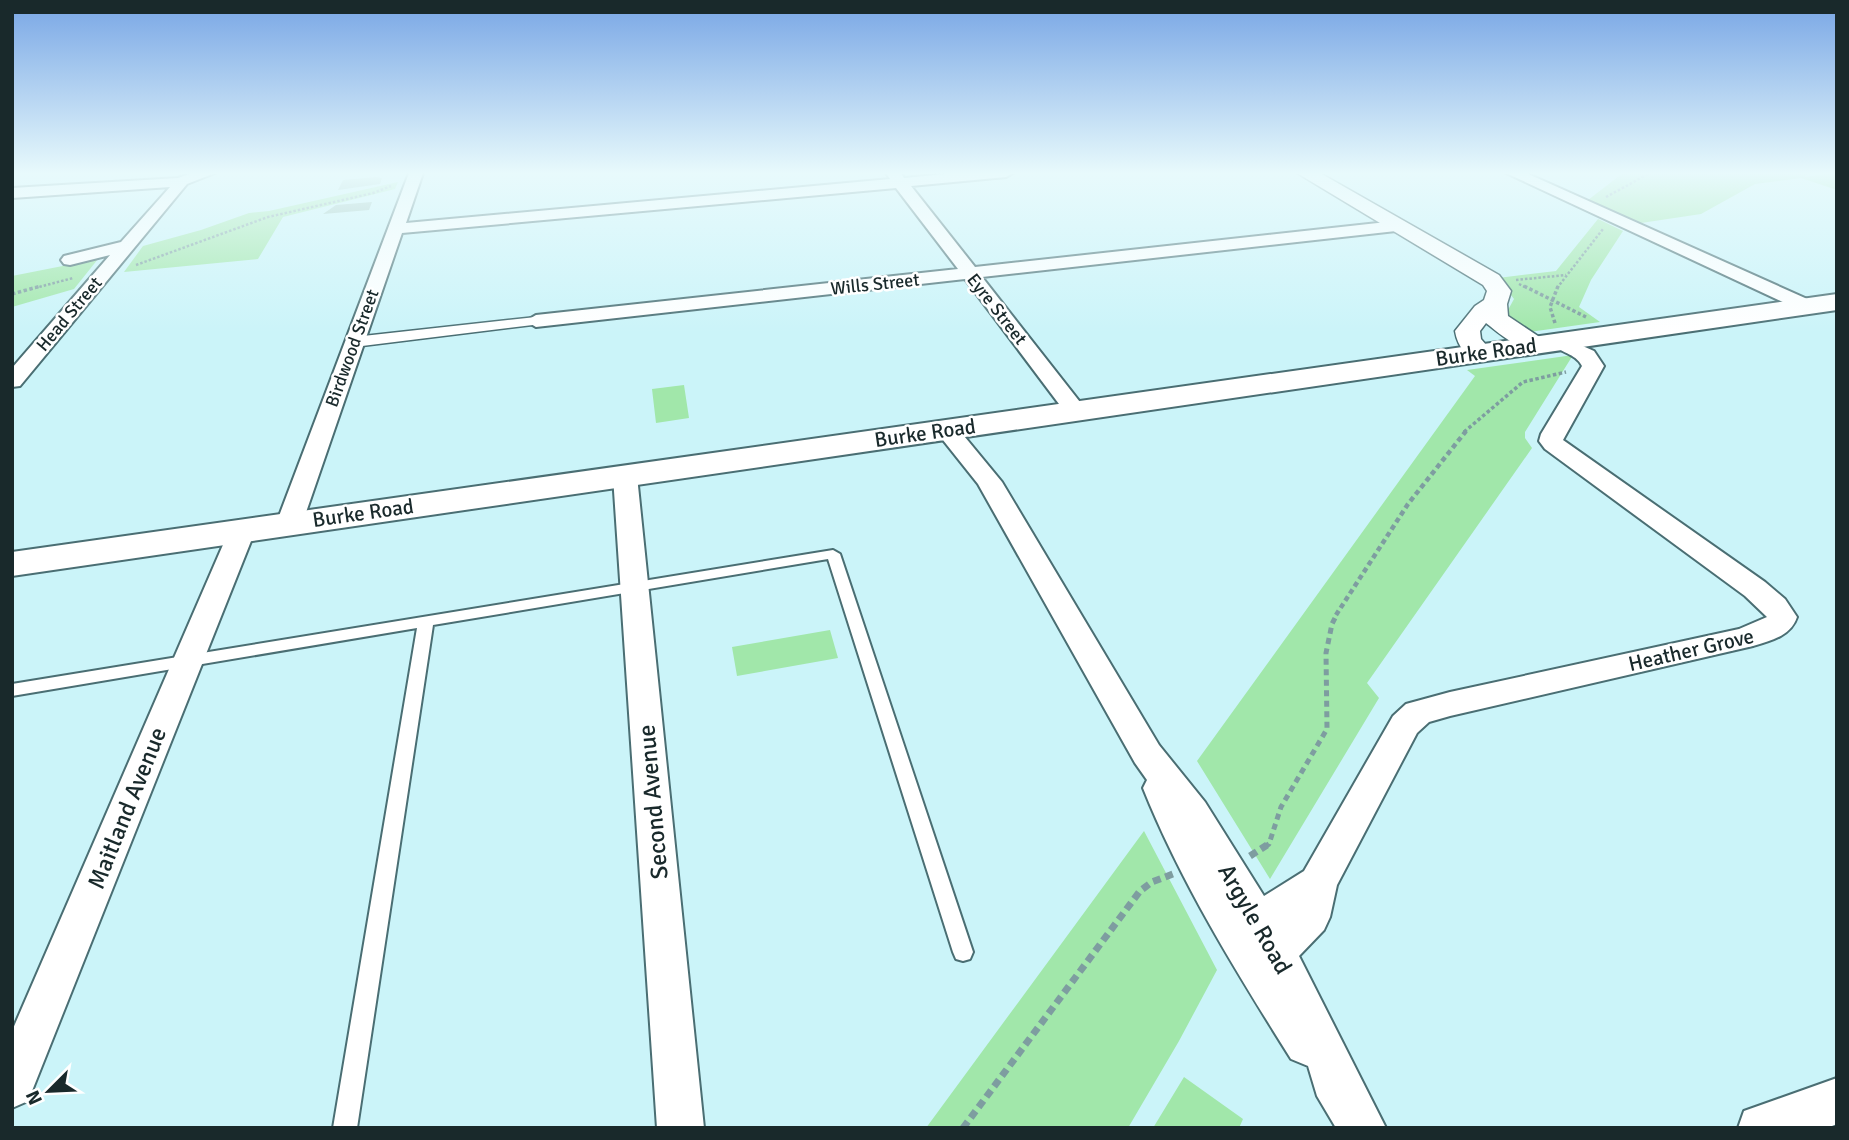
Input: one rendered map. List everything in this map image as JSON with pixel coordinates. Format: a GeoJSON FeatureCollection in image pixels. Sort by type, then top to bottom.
{"type":"FeatureCollection","features":[{"type":"Feature","properties":{"kind":"main road","name":"Burke Road"},"geometry":{"type":"LineString","coordinates":[[12,564],[1827,304]]}},
{"type":"Feature","properties":{"kind":"street","name":"Head Street"},"geometry":{"type":"LineString","coordinates":[[12,381],[143,226]]}},
{"type":"Feature","properties":{"kind":"street"},"geometry":{"type":"LineString","coordinates":[[396,229],[424,226]]}},
{"type":"Feature","properties":{"kind":"street","name":"Eyre Street"},"geometry":{"type":"LineString","coordinates":[[934,226],[1076,411]]}},
{"type":"Feature","properties":{"kind":"street","name":"Wills Street"},"geometry":{"type":"LineString","coordinates":[[354,342],[1394,226]]}},
{"type":"Feature","properties":{"kind":"street"},"geometry":{"type":"LineString","coordinates":[[1396,226],[1491,280],[1499,291],[1495,304],[1496,319],[1587,355],[1593,366]]}},
{"type":"Feature","properties":{"kind":"street"},"geometry":{"type":"LineString","coordinates":[[1631,226],[1827,304]]}},
{"type":"Feature","properties":{"kind":"street","name":"Birdwood Street"},"geometry":{"type":"LineString","coordinates":[[289,524],[396,229]]}},
{"type":"Feature","properties":{"kind":"street","name":"Head Street"},"geometry":{"type":"LineString","coordinates":[[70,261],[125,246]]}},
{"type":"Feature","properties":{"kind":"street"},"geometry":{"type":"LineString","coordinates":[[1480,353],[1469,341],[1467,331],[1483,311],[1495,304]]}},
{"type":"Feature","properties":{"kind":"street","name":"Heather Grove"},"geometry":{"type":"LineString","coordinates":[[1253,937],[1289,940],[1310,917],[1318,883],[1405,725],[1418,713],[1742,639],[1780,623],[1779,611],[1755,589],[1553,444],[1553,434],[1593,366]]}},
{"type":"Feature","properties":{"kind":"street","name":"Argyle Road"},"geometry":{"type":"LineString","coordinates":[[959,428],[1147,754],[1173,817],[1211,865],[1253,937],[1281,1007],[1353,1112]]}},
{"type":"Feature","properties":{"kind":"street","name":"Second Avenue"},"geometry":{"type":"LineString","coordinates":[[625,476],[681,1128]]}},
{"type":"Feature","properties":{"kind":"street","name":"Maitland Avenue"},"geometry":{"type":"LineString","coordinates":[[12,1085],[242,531]]}},
{"type":"Feature","properties":{"kind":"street"},"geometry":{"type":"LineString","coordinates":[[1761,1128],[1837,1101]]}},
{"type":"Feature","properties":{"kind":"lane"},"geometry":{"type":"LineString","coordinates":[[12,690],[833,554],[963,952]]}},
{"type":"Feature","properties":{"kind":"lane"},"geometry":{"type":"LineString","coordinates":[[345,1128],[426,621]]}},
{"type":"Feature","properties":{"kind":"path"},"geometry":{"type":"LineString","coordinates":[[12,294],[132,266],[244,226]]}},
{"type":"Feature","properties":{"kind":"path"},"geometry":{"type":"LineString","coordinates":[[1558,342],[1550,313],[1550,300],[1604,227],[1608,226]]}},
{"type":"Feature","properties":{"kind":"path"},"geometry":{"type":"LineString","coordinates":[[1567,275],[1512,280],[1620,333]]}},
{"type":"Feature","properties":{"kind":"path"},"geometry":{"type":"LineString","coordinates":[[963,1128],[1140,891],[1163,877],[1252,856],[1269,844],[1282,807],[1327,729],[1326,653],[1332,624],[1343,602],[1408,504],[1460,436],[1512,388],[1530,379],[1593,366]]}},
{"type":"Feature","properties":{"kind":"green space"},"geometry":{"type":"Polygon","coordinates":[[[212,226],[278,226],[258,259],[124,272],[143,246],[212,226]]]}},
{"type":"Feature","properties":{"kind":"green space"},"geometry":{"type":"Polygon","coordinates":[[[1592,226],[1613,226],[1623,231],[1591,280],[1579,307],[1600,322],[1523,333],[1503,319],[1514,299],[1498,278],[1556,271],[1592,226]]]}},
{"type":"Feature","properties":{"kind":"green space"},"geometry":{"type":"Polygon","coordinates":[[[98,259],[74,289],[12,307],[12,276],[98,259]]]}},
{"type":"Feature","properties":{"kind":"green space"},"geometry":{"type":"Polygon","coordinates":[[[1573,355],[1525,432],[1525,438],[1532,448],[1367,683],[1379,698],[1270,879],[1197,761],[1475,376],[1467,370],[1573,355]]]}},
{"type":"Feature","properties":{"kind":"green space"},"geometry":{"type":"Polygon","coordinates":[[[684,385],[689,418],[656,423],[652,389],[684,385]]]}},
{"type":"Feature","properties":{"kind":"green space"},"geometry":{"type":"Polygon","coordinates":[[[830,630],[838,658],[737,676],[732,647],[830,630]]]}},
{"type":"Feature","properties":{"kind":"green space"},"geometry":{"type":"Polygon","coordinates":[[[1144,831],[1217,970],[1128,1128],[926,1128],[1144,831]]]}},
{"type":"Feature","properties":{"kind":"green space"},"geometry":{"type":"Polygon","coordinates":[[[1184,1077],[1243,1119],[1239,1128],[1153,1128],[1184,1077]]]}}]}
